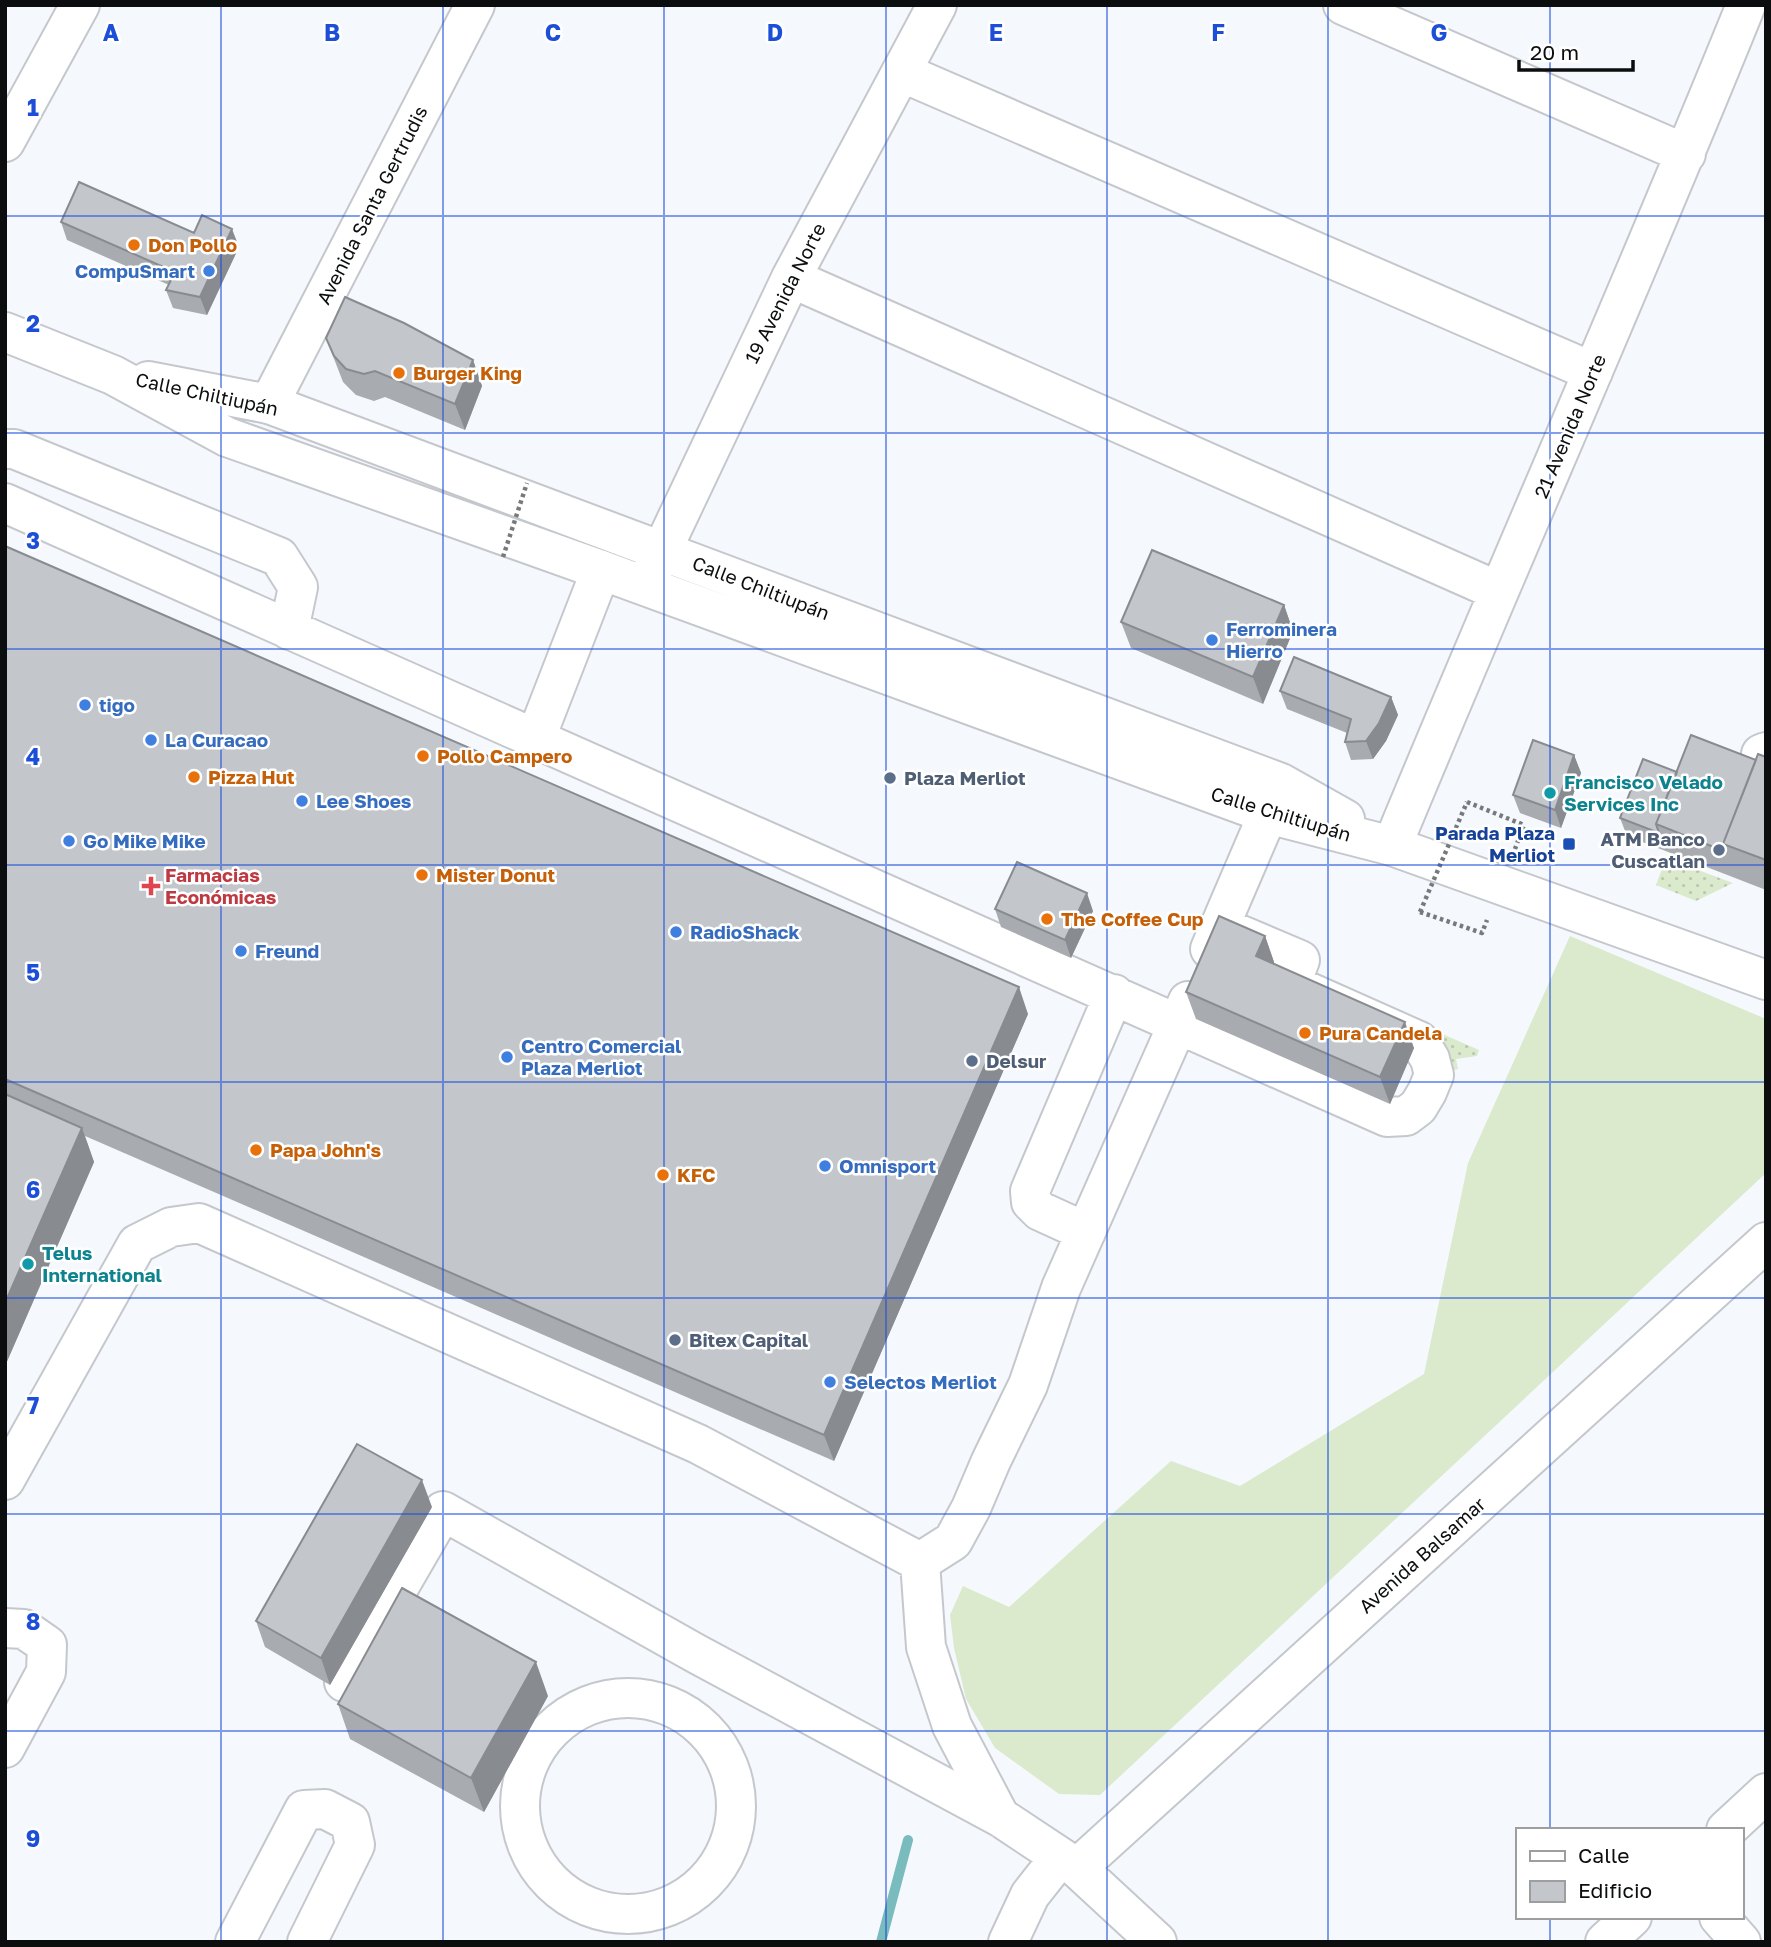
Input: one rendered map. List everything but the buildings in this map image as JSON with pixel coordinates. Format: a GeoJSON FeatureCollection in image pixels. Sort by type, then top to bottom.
{"type":"FeatureCollection","features":[{"type":"Feature","properties":{"kind":"street"},"geometry":{"type":"LineString","coordinates":[[11,119],[80,5]]}},
{"type":"Feature","properties":{"kind":"street","name":"Avenida Santa Gertrudis"},"geometry":{"type":"LineString","coordinates":[[269,404],[475,5]]}},
{"type":"Feature","properties":{"kind":"street","name":"19 Avenida Norte"},"geometry":{"type":"LineString","coordinates":[[645,587],[791,278],[937,5]]}},
{"type":"Feature","properties":{"kind":"street"},"geometry":{"type":"LineString","coordinates":[[1343,5],[1686,155]]}},
{"type":"Feature","properties":{"kind":"street","name":"21 Avenida Norte"},"geometry":{"type":"LineString","coordinates":[[1392,846],[1498,591],[1686,155],[1746,5]]}},
{"type":"Feature","properties":{"kind":"street"},"geometry":{"type":"LineString","coordinates":[[901,72],[1593,372]]}},
{"type":"Feature","properties":{"kind":"street"},"geometry":{"type":"LineString","coordinates":[[791,278],[1498,591]]}},
{"type":"Feature","properties":{"kind":"street","name":"Calle Chiltiupán"},"geometry":{"type":"LineString","coordinates":[[5,332],[113,375],[227,437],[601,570],[1268,814],[1392,846],[1766,980]]}},
{"type":"Feature","properties":{"kind":"street","name":"Calle Chiltiupán"},"geometry":{"type":"LineString","coordinates":[[113,375],[269,404],[1281,783],[1392,846]]}},
{"type":"Feature","properties":{"kind":"street"},"geometry":{"type":"LineString","coordinates":[[5,449],[15,449],[279,558],[298,587],[289,630]]}},
{"type":"Feature","properties":{"kind":"street"},"geometry":{"type":"LineString","coordinates":[[5,503],[535,740],[1114,994],[1387,1118],[1406,1116],[1418,1107],[1434,1075],[1430,1059],[1419,1041],[1291,984],[1300,960],[1219,926]]}},
{"type":"Feature","properties":{"kind":"street"},"geometry":{"type":"LineString","coordinates":[[535,740],[601,570]]}},
{"type":"Feature","properties":{"kind":"street"},"geometry":{"type":"LineString","coordinates":[[920,1562],[953,1541],[971,1508],[1028,1385],[1061,1288],[1268,814]]}},
{"type":"Feature","properties":{"kind":"street"},"geometry":{"type":"LineString","coordinates":[[1086,1232],[1040,1212],[1031,1202],[1030,1191],[1114,994]]}},
{"type":"Feature","properties":{"kind":"street"},"geometry":{"type":"LineString","coordinates":[[5,1480],[137,1244],[171,1227],[199,1223],[698,1444],[920,1562]]}},
{"type":"Feature","properties":{"kind":"street","name":"Avenida Balsamar"},"geometry":{"type":"LineString","coordinates":[[1009,1942],[1030,1895],[1766,1242]]}},
{"type":"Feature","properties":{"kind":"street"},"geometry":{"type":"LineString","coordinates":[[344,1682],[443,1511],[695,1653],[1000,1817],[1069,1862],[1157,1942]]}},
{"type":"Feature","properties":{"kind":"street"},"geometry":{"type":"LineString","coordinates":[[920,1562],[926,1647],[952,1726],[1000,1817]]}},
{"type":"Feature","properties":{"kind":"street"},"geometry":{"type":"LineString","coordinates":[[5,1628],[24,1629],[47,1646],[46,1672],[5,1748]]}},
{"type":"Feature","properties":{"kind":"street"},"geometry":{"type":"LineString","coordinates":[[668,1704],[695,1653]]}},
{"type":"Feature","properties":{"kind":"street"},"geometry":{"type":"LineString","coordinates":[[641,1698],[668,1704],[705,1728],[726,1757],[737,1790],[736,1825],[725,1859],[702,1886],[673,1906],[638,1914],[603,1912],[570,1898],[544,1875],[526,1843],[519,1807],[524,1770],[542,1738],[570,1713],[604,1699],[641,1698]]}},
{"type":"Feature","properties":{"kind":"street"},"geometry":{"type":"LineString","coordinates":[[1728,1828],[1766,1793]]}},
{"type":"Feature","properties":{"kind":"street"},"geometry":{"type":"LineString","coordinates":[[235,1942],[304,1810],[325,1809],[350,1822],[355,1846],[307,1942]]}},
{"type":"Feature","properties":{"kind":"street"},"geometry":{"type":"LineString","coordinates":[[1605,1942],[1630,1919]]}},
{"type":"Feature","properties":{"kind":"street"},"geometry":{"type":"LineString","coordinates":[[1721,1919],[1741,1942]]}},
{"type":"Feature","properties":{"kind":"path"},"geometry":{"type":"LineString","coordinates":[[503,556],[527,483]]}},
{"type":"Feature","properties":{"kind":"path"},"geometry":{"type":"LineString","coordinates":[[1420,912],[1468,802],[1524,825],[1515,850],[1505,846]]}},
{"type":"Feature","properties":{"kind":"green space"},"geometry":{"type":"Polygon","coordinates":[[[1666,858],[1733,883],[1696,901],[1656,885],[1666,858]]]}},
{"type":"Feature","properties":{"kind":"green space"},"geometry":{"type":"Polygon","coordinates":[[[1570,936],[1766,1019],[1766,1173],[1100,1795],[1059,1794],[995,1748],[966,1699],[954,1648],[950,1615],[963,1586],[1009,1607],[1171,1461],[1240,1486],[1424,1374],[1468,1163],[1570,936]]]}},
{"type":"Feature","properties":{"kind":"green space"},"geometry":{"type":"Polygon","coordinates":[[[1431,1029],[1479,1050],[1477,1056],[1456,1059],[1458,1069],[1444,1072],[1431,1029]]]}},
{"type":"Feature","properties":{"kind":"waterway"},"geometry":{"type":"LineString","coordinates":[[881,1942],[908,1840]]}},
{"type":"Feature","properties":{"kind":"place","name":"Don Pollo"},"geometry":{"type":"Point","coordinates":[134,245]}},
{"type":"Feature","properties":{"kind":"place","name":"CompuSmart"},"geometry":{"type":"Point","coordinates":[209,271]}},
{"type":"Feature","properties":{"kind":"place","name":"Burger King"},"geometry":{"type":"Point","coordinates":[399,373]}},
{"type":"Feature","properties":{"kind":"place","name":"Ferrominera Hierro"},"geometry":{"type":"Point","coordinates":[1212,640]}},
{"type":"Feature","properties":{"kind":"place","name":"tigo"},"geometry":{"type":"Point","coordinates":[85,705]}},
{"type":"Feature","properties":{"kind":"place","name":"La Curacao"},"geometry":{"type":"Point","coordinates":[151,740]}},
{"type":"Feature","properties":{"kind":"place","name":"Pollo Campero"},"geometry":{"type":"Point","coordinates":[423,756]}},
{"type":"Feature","properties":{"kind":"place","name":"Pizza Hut"},"geometry":{"type":"Point","coordinates":[194,777]}},
{"type":"Feature","properties":{"kind":"place","name":"Plaza Merliot"},"geometry":{"type":"Point","coordinates":[890,778]}},
{"type":"Feature","properties":{"kind":"place","name":"Francisco Velado Services Inc"},"geometry":{"type":"Point","coordinates":[1550,793]}},
{"type":"Feature","properties":{"kind":"place","name":"Lee Shoes"},"geometry":{"type":"Point","coordinates":[302,801]}},
{"type":"Feature","properties":{"kind":"place","name":"Go Mike Mike"},"geometry":{"type":"Point","coordinates":[69,841]}},
{"type":"Feature","properties":{"kind":"place","name":"Parada Plaza Merliot"},"geometry":{"type":"Point","coordinates":[1569,844]}},
{"type":"Feature","properties":{"kind":"place","name":"ATM Banco Cuscatlan"},"geometry":{"type":"Point","coordinates":[1719,850]}},
{"type":"Feature","properties":{"kind":"place","name":"Mister Donut"},"geometry":{"type":"Point","coordinates":[422,875]}},
{"type":"Feature","properties":{"kind":"place","name":"Farmacias Económicas"},"geometry":{"type":"Point","coordinates":[151,886]}},
{"type":"Feature","properties":{"kind":"place","name":"The Coffee Cup"},"geometry":{"type":"Point","coordinates":[1047,919]}},
{"type":"Feature","properties":{"kind":"place","name":"RadioShack"},"geometry":{"type":"Point","coordinates":[676,932]}},
{"type":"Feature","properties":{"kind":"place","name":"Freund"},"geometry":{"type":"Point","coordinates":[241,951]}},
{"type":"Feature","properties":{"kind":"place","name":"Pura Candela"},"geometry":{"type":"Point","coordinates":[1305,1033]}},
{"type":"Feature","properties":{"kind":"place","name":"Centro Comercial Plaza Merliot"},"geometry":{"type":"Point","coordinates":[507,1057]}},
{"type":"Feature","properties":{"kind":"place","name":"Delsur"},"geometry":{"type":"Point","coordinates":[972,1061]}},
{"type":"Feature","properties":{"kind":"place","name":"Papa John's"},"geometry":{"type":"Point","coordinates":[256,1150]}},
{"type":"Feature","properties":{"kind":"place","name":"Omnisport"},"geometry":{"type":"Point","coordinates":[825,1166]}},
{"type":"Feature","properties":{"kind":"place","name":"KFC"},"geometry":{"type":"Point","coordinates":[663,1175]}},
{"type":"Feature","properties":{"kind":"place","name":"Telus International"},"geometry":{"type":"Point","coordinates":[28,1264]}},
{"type":"Feature","properties":{"kind":"place","name":"Bitex Capital"},"geometry":{"type":"Point","coordinates":[675,1340]}},
{"type":"Feature","properties":{"kind":"place","name":"Selectos Merliot"},"geometry":{"type":"Point","coordinates":[830,1382]}}]}
